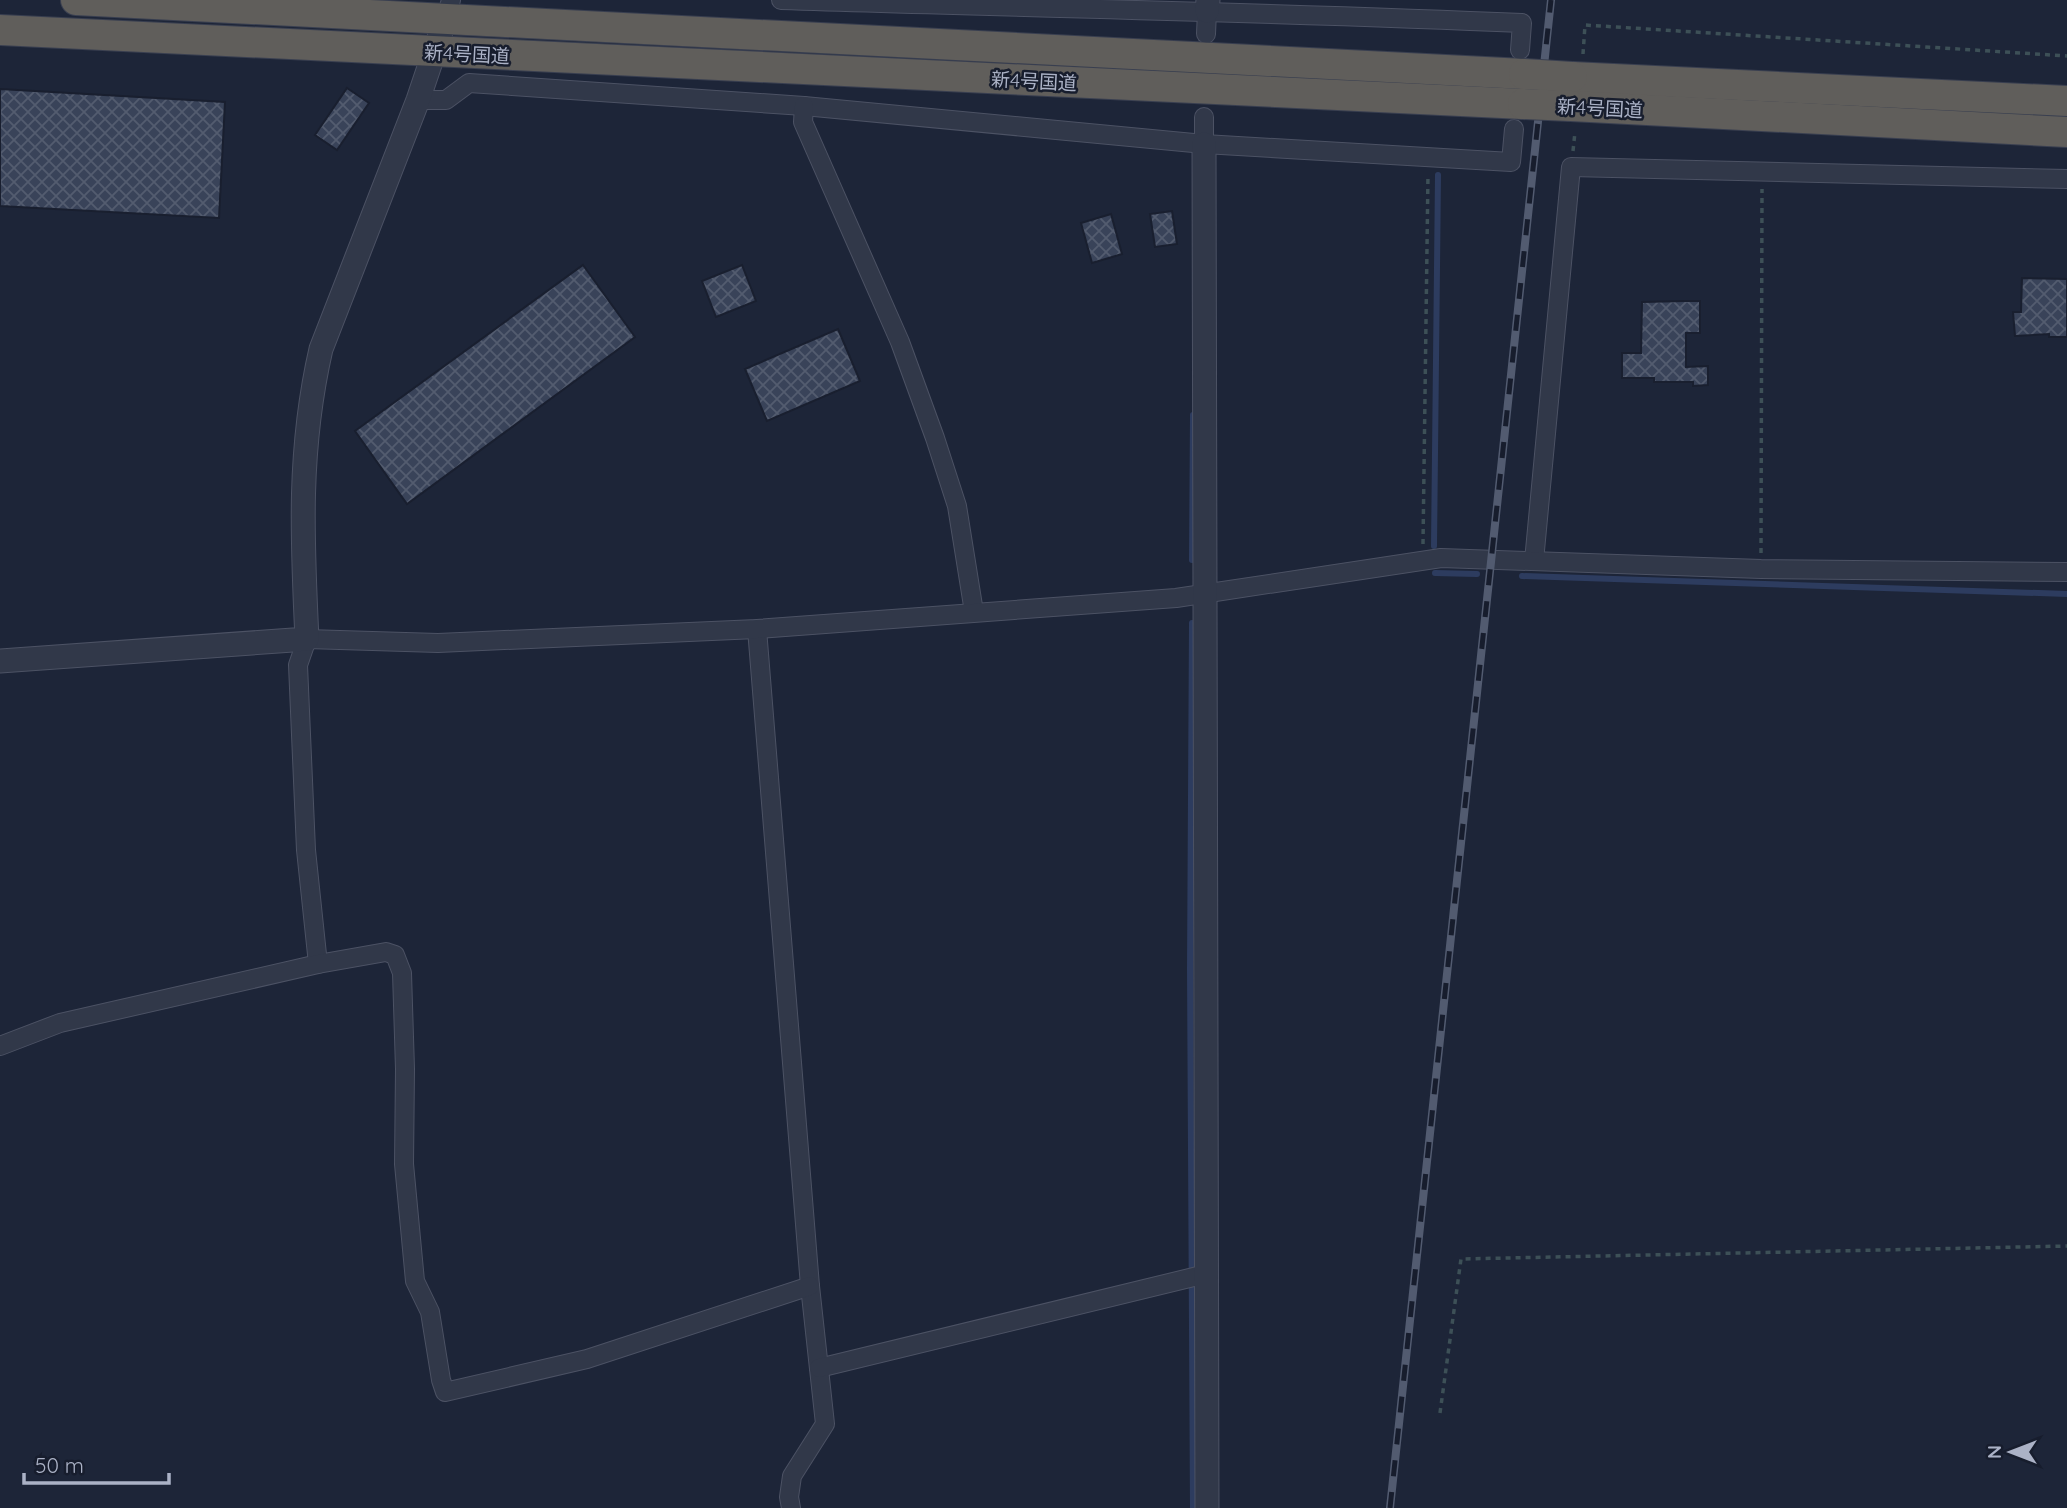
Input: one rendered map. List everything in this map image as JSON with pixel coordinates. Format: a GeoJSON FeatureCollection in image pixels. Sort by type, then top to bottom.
{"type":"FeatureCollection","features":[{"type":"Feature","properties":{"kind":"highway","name":"新4号国道"},"geometry":{"type":"LineString","coordinates":[[76,0],[448,9],[1522,62],[1575,79],[2067,132]]}},
{"type":"Feature","properties":{"kind":"highway","name":"新4号国道"},"geometry":{"type":"LineString","coordinates":[[0,30],[1518,116],[1575,79],[2067,101]]}},
{"type":"Feature","properties":{"kind":"street"},"geometry":{"type":"LineString","coordinates":[[781,0],[1093,10],[1208,6],[1522,23],[1522,62]]}},
{"type":"Feature","properties":{"kind":"street"},"geometry":{"type":"LineString","coordinates":[[1206,34],[1208,6]]}},
{"type":"Feature","properties":{"kind":"street"},"geometry":{"type":"LineString","coordinates":[[318,964],[306,850],[298,665],[307,639],[302,491],[312,390],[321,349],[418,100],[448,9]]}},
{"type":"Feature","properties":{"kind":"street"},"geometry":{"type":"LineString","coordinates":[[418,100],[446,100],[468,83],[804,106],[1204,144],[1511,162],[1518,116]]}},
{"type":"Feature","properties":{"kind":"street"},"geometry":{"type":"LineString","coordinates":[[804,106],[803,122],[900,342],[935,438],[957,506],[974,612]]}},
{"type":"Feature","properties":{"kind":"street"},"geometry":{"type":"LineString","coordinates":[[1204,117],[1208,1508]]}},
{"type":"Feature","properties":{"kind":"street"},"geometry":{"type":"LineString","coordinates":[[1534,561],[1571,167],[2067,179]]}},
{"type":"Feature","properties":{"kind":"street"},"geometry":{"type":"LineString","coordinates":[[0,661],[307,639],[438,643],[757,629],[1176,598],[1441,558],[1761,569],[2067,572]]}},
{"type":"Feature","properties":{"kind":"street"},"geometry":{"type":"LineString","coordinates":[[757,629],[810,1286],[825,1424],[792,1476],[789,1497],[791,1508]]}},
{"type":"Feature","properties":{"kind":"street"},"geometry":{"type":"LineString","coordinates":[[0,1045],[60,1023],[318,964],[386,952],[395,955],[402,973],[404,1164],[415,1281],[430,1312],[445,1392],[587,1359],[810,1286]]}},
{"type":"Feature","properties":{"kind":"street"},"geometry":{"type":"LineString","coordinates":[[818,1368],[1206,1274]]}},
{"type":"Feature","properties":{"kind":"path"},"geometry":{"type":"LineString","coordinates":[[1575,79],[1586,25],[2067,56]]}},
{"type":"Feature","properties":{"kind":"path"},"geometry":{"type":"LineString","coordinates":[[1423,560],[1428,157]]}},
{"type":"Feature","properties":{"kind":"path"},"geometry":{"type":"LineString","coordinates":[[1761,569],[1763,172]]}},
{"type":"Feature","properties":{"kind":"path"},"geometry":{"type":"LineString","coordinates":[[1440,1413],[1461,1259],[2067,1247]]}},
{"type":"Feature","properties":{"kind":"building"},"geometry":{"type":"Polygon","coordinates":[[[347,88],[369,103],[337,150],[315,135],[347,88]]]}},
{"type":"Feature","properties":{"kind":"building"},"geometry":{"type":"Polygon","coordinates":[[[0,89],[225,102],[219,218],[0,206],[0,89]]]}},
{"type":"Feature","properties":{"kind":"building"},"geometry":{"type":"Polygon","coordinates":[[[1172,211],[1177,244],[1155,247],[1150,214],[1172,211]]]}},
{"type":"Feature","properties":{"kind":"building"},"geometry":{"type":"Polygon","coordinates":[[[1111,214],[1122,254],[1092,263],[1081,223],[1111,214]]]}},
{"type":"Feature","properties":{"kind":"building"},"geometry":{"type":"Polygon","coordinates":[[[583,265],[635,337],[407,504],[355,431],[583,265]]]}},
{"type":"Feature","properties":{"kind":"building"},"geometry":{"type":"Polygon","coordinates":[[[742,265],[756,301],[716,317],[702,281],[742,265]]]}},
{"type":"Feature","properties":{"kind":"building"},"geometry":{"type":"Polygon","coordinates":[[[2022,278],[2067,279],[2067,337],[2049,337],[2049,334],[2015,336],[2013,312],[2021,312],[2022,278]]]}},
{"type":"Feature","properties":{"kind":"building"},"geometry":{"type":"Polygon","coordinates":[[[1700,301],[1700,333],[1686,333],[1686,367],[1708,366],[1708,385],[1693,386],[1693,382],[1654,382],[1654,378],[1622,378],[1622,353],[1641,353],[1642,302],[1700,301]]]}},
{"type":"Feature","properties":{"kind":"building"},"geometry":{"type":"Polygon","coordinates":[[[838,329],[860,381],[767,421],[745,369],[838,329]]]}},
{"type":"Feature","properties":{"kind":"waterway"},"geometry":{"type":"LineString","coordinates":[[1434,546],[1438,175]]}},
{"type":"Feature","properties":{"kind":"waterway"},"geometry":{"type":"LineString","coordinates":[[1192,560],[1193,415]]}},
{"type":"Feature","properties":{"kind":"waterway"},"geometry":{"type":"LineString","coordinates":[[1435,573],[1477,574]]}},
{"type":"Feature","properties":{"kind":"waterway"},"geometry":{"type":"LineString","coordinates":[[1522,576],[2067,594]]}},
{"type":"Feature","properties":{"kind":"waterway"},"geometry":{"type":"LineString","coordinates":[[1192,623],[1190,969],[1193,1508]]}},
{"type":"Feature","properties":{"kind":"railway"},"geometry":{"type":"LineString","coordinates":[[1390,1508],[1551,0]]}}]}
